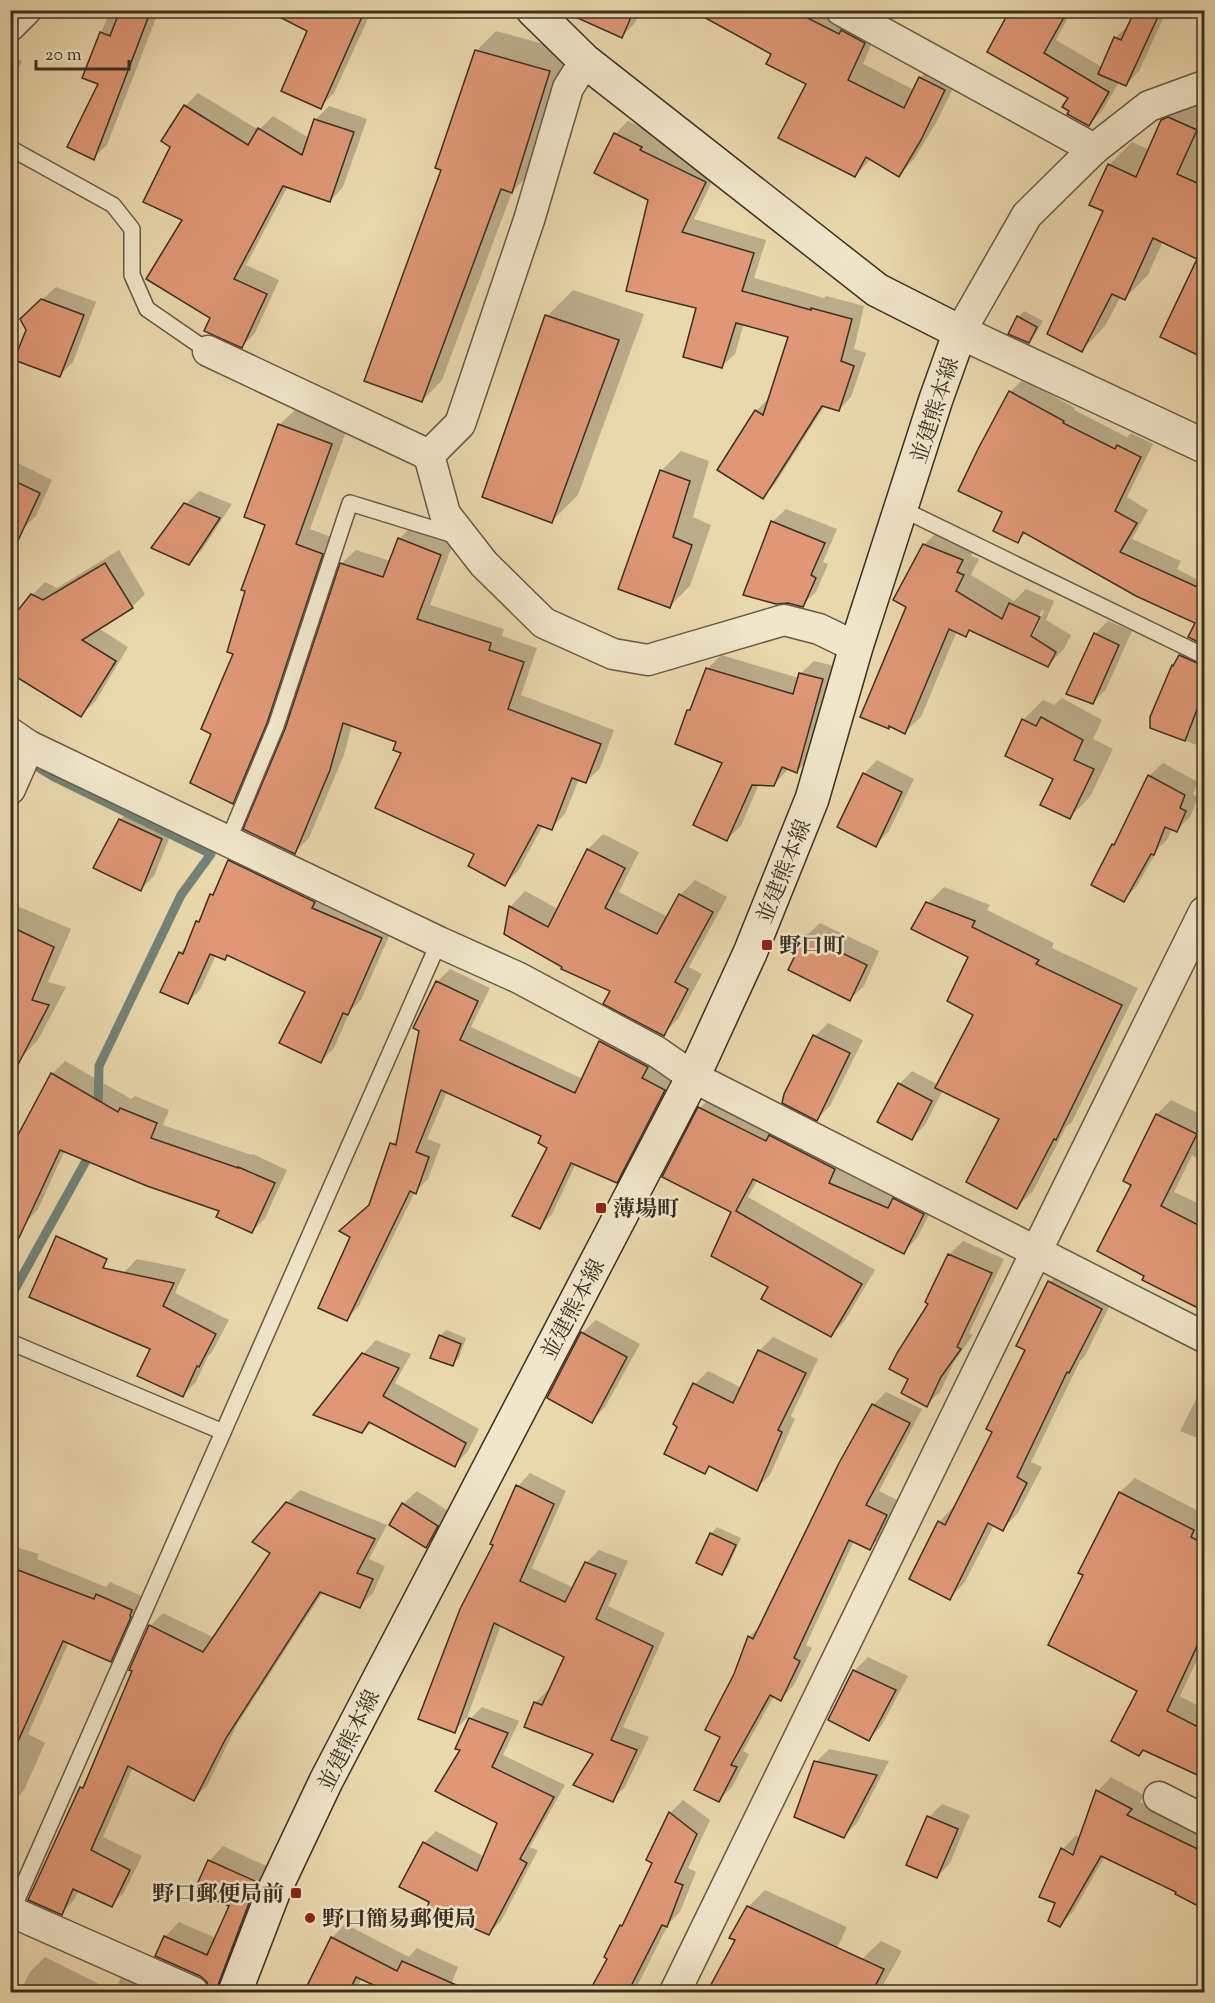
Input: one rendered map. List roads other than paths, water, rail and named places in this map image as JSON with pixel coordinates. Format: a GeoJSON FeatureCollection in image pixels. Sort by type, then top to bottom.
{"type":"FeatureCollection","features":[{"type":"Feature","properties":{"kind":"main road","name":"並建熊本線"},"geometry":{"type":"LineString","coordinates":[[235,1992],[273,1893],[326,1781],[693,1077],[750,953],[812,799],[856,647],[960,332],[878,290],[585,62],[533,10]]}},
{"type":"Feature","properties":{"kind":"main road"},"geometry":{"type":"LineString","coordinates":[[960,332],[1204,446]]}},
{"type":"Feature","properties":{"kind":"street"},"geometry":{"type":"LineString","coordinates":[[10,26],[26,10]]}},
{"type":"Feature","properties":{"kind":"street"},"geometry":{"type":"LineString","coordinates":[[841,10],[1094,149]]}},
{"type":"Feature","properties":{"kind":"street"},"geometry":{"type":"LineString","coordinates":[[429,455],[460,424],[529,220],[568,88],[585,62]]}},
{"type":"Feature","properties":{"kind":"street"},"geometry":{"type":"LineString","coordinates":[[960,332],[1027,215],[1094,149],[1149,106],[1204,86]]}},
{"type":"Feature","properties":{"kind":"street"},"geometry":{"type":"LineString","coordinates":[[208,351],[429,455],[445,514],[484,564],[544,623],[613,654],[648,660],[784,620],[819,629],[856,647]]}},
{"type":"Feature","properties":{"kind":"street"},"geometry":{"type":"LineString","coordinates":[[10,789],[20,740],[439,942],[519,978],[657,1052],[693,1077],[1204,1337]]}},
{"type":"Feature","properties":{"kind":"street"},"geometry":{"type":"LineString","coordinates":[[675,1992],[1204,912]]}},
{"type":"Feature","properties":{"kind":"street"},"geometry":{"type":"LineString","coordinates":[[1159,1797],[1204,1820]]}},
{"type":"Feature","properties":{"kind":"street"},"geometry":{"type":"LineString","coordinates":[[11,1911],[193,1992]]}},
{"type":"Feature","properties":{"kind":"lane"},"geometry":{"type":"LineString","coordinates":[[10,148],[113,205],[132,229],[132,275],[147,309],[208,351]]}},
{"type":"Feature","properties":{"kind":"lane"},"geometry":{"type":"LineString","coordinates":[[228,841],[276,726],[350,504],[464,538]]}},
{"type":"Feature","properties":{"kind":"lane"},"geometry":{"type":"LineString","coordinates":[[902,509],[1204,656]]}},
{"type":"Feature","properties":{"kind":"lane"},"geometry":{"type":"LineString","coordinates":[[11,1911],[439,942]]}},
{"type":"Feature","properties":{"kind":"lane"},"geometry":{"type":"LineString","coordinates":[[10,1342],[223,1432]]}},
{"type":"Feature","properties":{"kind":"waterway"},"geometry":{"type":"LineString","coordinates":[[28,761],[52,776],[211,854],[181,895],[99,1066],[98,1111]]}},
{"type":"Feature","properties":{"kind":"waterway"},"geometry":{"type":"LineString","coordinates":[[10,1298],[92,1150]]}},
{"type":"Feature","properties":{"kind":"place","name":"野口町"},"geometry":{"type":"Point","coordinates":[767,945]}},
{"type":"Feature","properties":{"kind":"place","name":"薄場町"},"geometry":{"type":"Point","coordinates":[601,1208]}},
{"type":"Feature","properties":{"kind":"place","name":"野口郵便局前"},"geometry":{"type":"Point","coordinates":[296,1893]}},
{"type":"Feature","properties":{"kind":"place","name":"野口簡易郵便局"},"geometry":{"type":"Point","coordinates":[310,1918]}}]}
